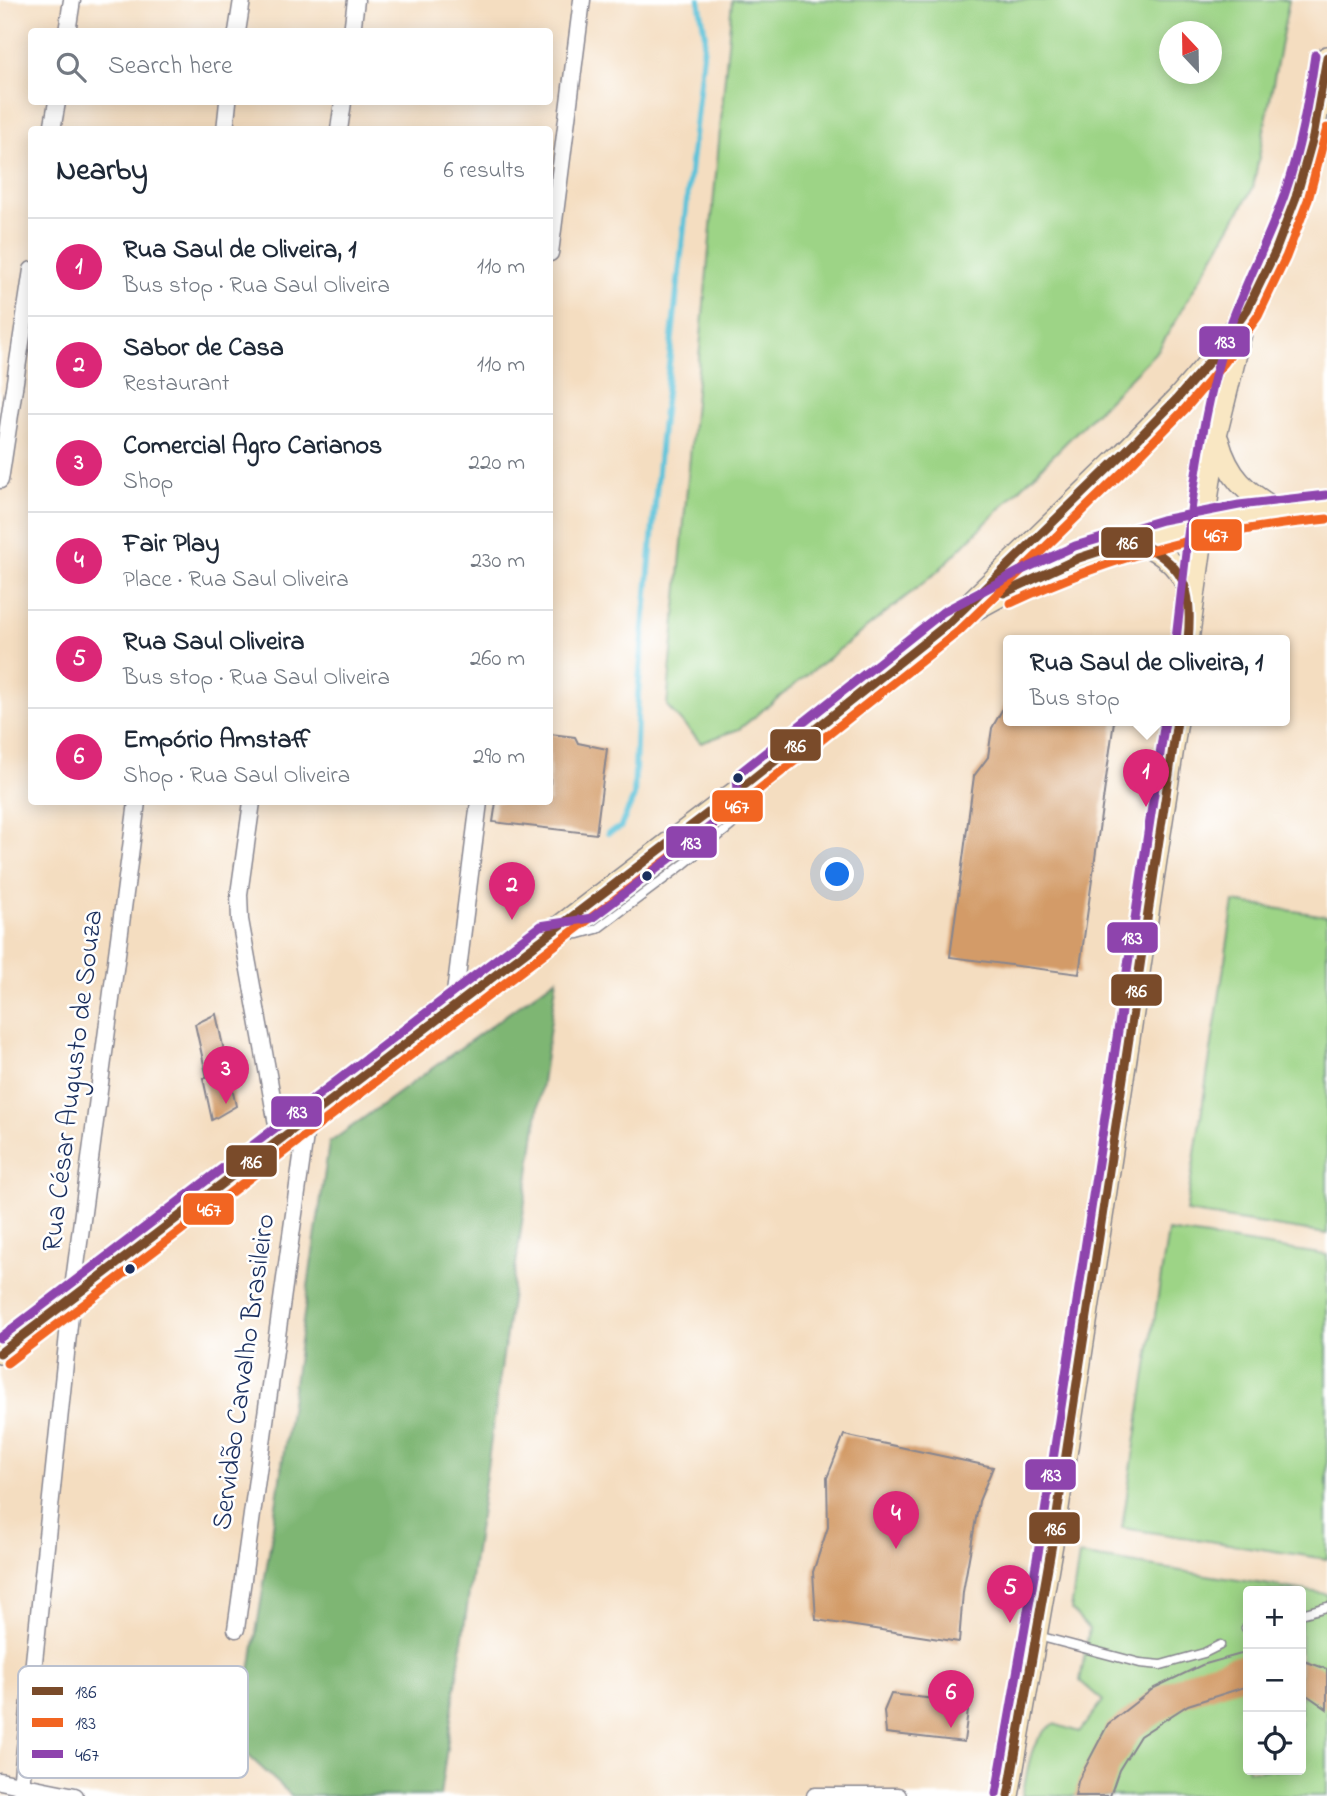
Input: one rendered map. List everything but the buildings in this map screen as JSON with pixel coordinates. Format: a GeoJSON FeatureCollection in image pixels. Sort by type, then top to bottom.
{"type":"FeatureCollection","features":[{"type":"Feature","properties":{"kind":"street"},"geometry":{"type":"LineString","coordinates":[[68,28],[72,0]]}},
{"type":"Feature","properties":{"kind":"street"},"geometry":{"type":"LineString","coordinates":[[238,28],[242,0]]}},
{"type":"Feature","properties":{"kind":"street"},"geometry":{"type":"LineString","coordinates":[[352,28],[356,0]]}},
{"type":"Feature","properties":{"kind":"street"},"geometry":{"type":"LineString","coordinates":[[553,229],[582,0]]}},
{"type":"Feature","properties":{"kind":"street"},"geometry":{"type":"LineString","coordinates":[[0,1353],[750,781],[950,622],[1176,400],[1214,356],[1247,310],[1275,252],[1296,197],[1313,137],[1327,57]]}},
{"type":"Feature","properties":{"kind":"street"},"geometry":{"type":"LineString","coordinates":[[53,126],[56,105]]}},
{"type":"Feature","properties":{"kind":"street"},"geometry":{"type":"LineString","coordinates":[[225,126],[228,105]]}},
{"type":"Feature","properties":{"kind":"street"},"geometry":{"type":"LineString","coordinates":[[340,126],[343,105]]}},
{"type":"Feature","properties":{"kind":"street"},"geometry":{"type":"LineString","coordinates":[[0,480],[28,296]]}},
{"type":"Feature","properties":{"kind":"street"},"geometry":{"type":"LineString","coordinates":[[1189,635],[1216,435],[1247,310]]}},
{"type":"Feature","properties":{"kind":"street"},"geometry":{"type":"LineString","coordinates":[[1216,435],[1224,462],[1240,485],[1279,511]]}},
{"type":"Feature","properties":{"kind":"street"},"geometry":{"type":"LineString","coordinates":[[950,622],[1025,582],[1079,558],[1134,540],[1203,524],[1279,511],[1327,507]]}},
{"type":"Feature","properties":{"kind":"street"},"geometry":{"type":"LineString","coordinates":[[1134,540],[1152,547],[1174,566],[1189,592],[1192,611]]}},
{"type":"Feature","properties":{"kind":"street"},"geometry":{"type":"LineString","coordinates":[[1009,1796],[1060,1495],[1176,726]]}},
{"type":"Feature","properties":{"kind":"street","name":"Rua César Augusto de Souza"},"geometry":{"type":"LineString","coordinates":[[34,1666],[72,1296],[137,805]]}},
{"type":"Feature","properties":{"kind":"street"},"geometry":{"type":"LineString","coordinates":[[251,805],[239,894],[240,920],[280,1141]]}},
{"type":"Feature","properties":{"kind":"street"},"geometry":{"type":"LineString","coordinates":[[453,1009],[479,805]]}},
{"type":"Feature","properties":{"kind":"street","name":"Servidão Carvalho Brasileiro"},"geometry":{"type":"LineString","coordinates":[[236,1629],[307,1121]]}},
{"type":"Feature","properties":{"kind":"street"},"geometry":{"type":"LineString","coordinates":[[0,1781],[21,1791],[75,1796]]}},
{"type":"Feature","properties":{"kind":"street"},"geometry":{"type":"LineString","coordinates":[[816,1796],[890,1796]]}},
{"type":"Feature","properties":{"kind":"lane"},"geometry":{"type":"LineString","coordinates":[[1306,1613],[1327,1607]]}},
{"type":"Feature","properties":{"kind":"lane"},"geometry":{"type":"LineString","coordinates":[[1037,1635],[1140,1663],[1161,1665],[1220,1646]]}},
{"type":"Feature","properties":{"kind":"green space"},"geometry":{"type":"Polygon","coordinates":[[[732,0],[1289,0],[1253,188],[1159,349],[937,572],[739,729],[701,743],[667,706],[732,0]]]}},
{"type":"Feature","properties":{"kind":"green space"},"geometry":{"type":"Polygon","coordinates":[[[1234,902],[1327,916],[1327,1234],[1186,1212],[1234,902]]]}},
{"type":"Feature","properties":{"kind":"green space"},"geometry":{"type":"Polygon","coordinates":[[[557,978],[440,1796],[292,1796],[248,1755],[248,1684],[329,1143],[557,978]]]}},
{"type":"Feature","properties":{"kind":"green space"},"geometry":{"type":"Polygon","coordinates":[[[1168,1231],[1327,1255],[1327,1559],[1122,1528],[1168,1231]]]}},
{"type":"Feature","properties":{"kind":"green space"},"geometry":{"type":"Polygon","coordinates":[[[1079,1555],[1276,1586],[1243,1586],[1243,1775],[1306,1775],[1306,1591],[1327,1594],[1327,1796],[1022,1796],[1034,1746],[1045,1730],[1054,1724],[1079,1732],[1103,1701],[1080,1681],[1089,1629],[1071,1610],[1079,1555]]]}},
{"type":"Feature","properties":{"kind":"waterway"},"geometry":{"type":"LineString","coordinates":[[608,833],[620,828],[634,797],[638,693],[661,438],[705,35],[699,0]]}},
{"type":"Feature","properties":{"kind":"transit line","name":"183"},"geometry":{"type":"LineString","coordinates":[[1176,635],[1199,454],[1214,380],[1230,325],[1290,179],[1303,126],[1315,55]]}},
{"type":"Feature","properties":{"kind":"transit line","name":"186"},"geometry":{"type":"LineString","coordinates":[[0,1353],[750,781],[950,622],[1124,453],[1214,356],[1247,310],[1275,252],[1296,197],[1313,137],[1327,57]]}},
{"type":"Feature","properties":{"kind":"transit line","name":"467"},"geometry":{"type":"LineString","coordinates":[[7,1363],[757,791],[959,631],[1133,462],[1185,409],[1224,363],[1258,316],[1286,257],[1308,200],[1327,128]]}},
{"type":"Feature","properties":{"kind":"transit line","name":"183"},"geometry":{"type":"LineString","coordinates":[[0,1338],[540,926],[592,918],[676,854],[722,817],[735,799],[741,772],[943,612],[1020,571],[1075,546],[1162,520],[1239,505],[1326,495]]}},
{"type":"Feature","properties":{"kind":"transit line","name":"467"},"geometry":{"type":"LineString","coordinates":[[1011,603],[1088,571],[1165,547],[1244,530],[1327,519]]}},
{"type":"Feature","properties":{"kind":"transit line","name":"186"},"geometry":{"type":"LineString","coordinates":[[1004,593],[1079,558],[1134,540],[1164,558],[1182,579],[1189,605],[1188,635]]}},
{"type":"Feature","properties":{"kind":"transit line","name":"183"},"geometry":{"type":"LineString","coordinates":[[996,1794],[1044,1519],[1164,726]]}},
{"type":"Feature","properties":{"kind":"transit line","name":"186"},"geometry":{"type":"LineString","coordinates":[[1008,1796],[1056,1521],[1176,726]]}},
{"type":"Feature","properties":{"kind":"place","name":"Rua Saul de Oliveira, 1"},"geometry":{"type":"Point","coordinates":[1146,807]}},
{"type":"Feature","properties":{"kind":"place","name":"Sabor de Casa"},"geometry":{"type":"Point","coordinates":[512,920]}},
{"type":"Feature","properties":{"kind":"place","name":"Comercial Agro Carianos"},"geometry":{"type":"Point","coordinates":[226,1104]}},
{"type":"Feature","properties":{"kind":"place","name":"Fair Play"},"geometry":{"type":"Point","coordinates":[896,1549]}},
{"type":"Feature","properties":{"kind":"place","name":"Rua Saul Oliveira"},"geometry":{"type":"Point","coordinates":[1010,1623]}},
{"type":"Feature","properties":{"kind":"place","name":"Empório Amstaff"},"geometry":{"type":"Point","coordinates":[951,1728]}}]}
